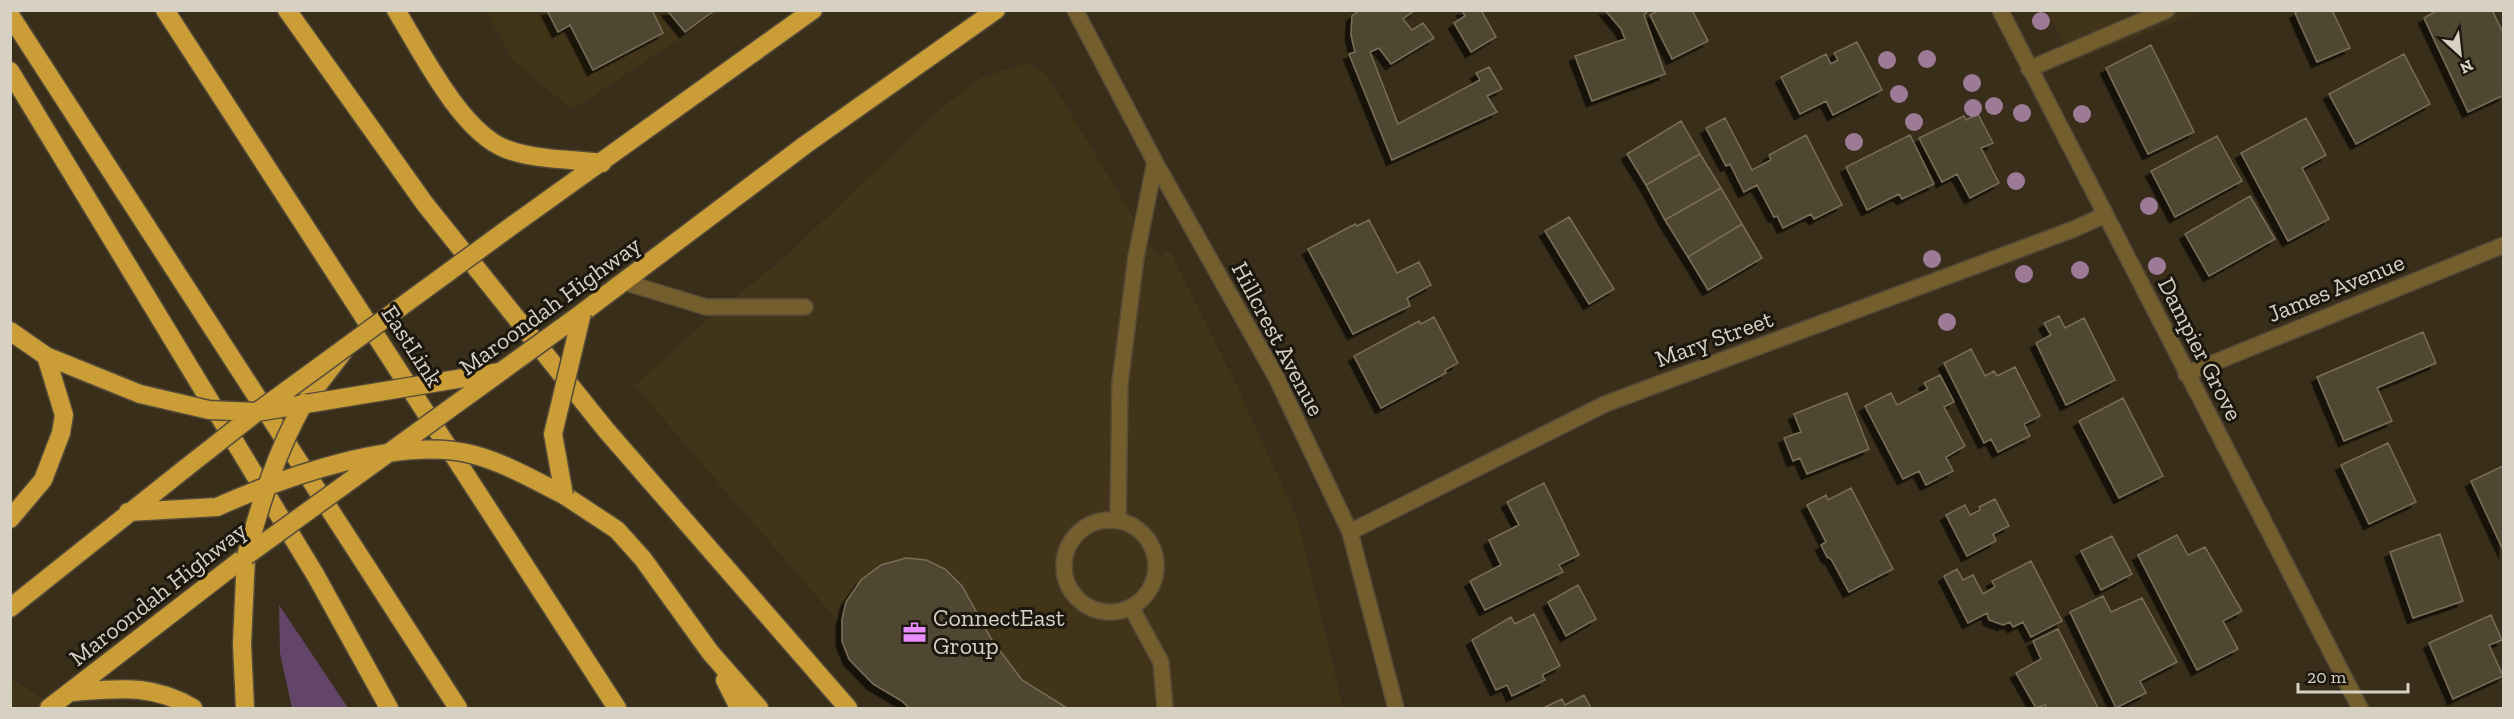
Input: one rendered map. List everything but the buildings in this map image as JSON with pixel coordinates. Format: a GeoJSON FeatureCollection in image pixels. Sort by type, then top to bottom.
{"type":"FeatureCollection","features":[{"type":"Feature","properties":{"kind":"highway","name":"EastLink"},"geometry":{"type":"LineString","coordinates":[[165,10],[617,708]]}},
{"type":"Feature","properties":{"kind":"highway"},"geometry":{"type":"LineString","coordinates":[[287,10],[424,204],[606,430],[848,708]]}},
{"type":"Feature","properties":{"kind":"highway"},"geometry":{"type":"LineString","coordinates":[[396,10],[462,113],[486,138],[505,149],[524,154],[602,163]]}},
{"type":"Feature","properties":{"kind":"highway"},"geometry":{"type":"LineString","coordinates":[[10,608],[128,512],[257,412],[813,10]]}},
{"type":"Feature","properties":{"kind":"highway","name":"Maroondah Highway"},"geometry":{"type":"LineString","coordinates":[[49,708],[246,556],[582,313],[805,145],[996,10]]}},
{"type":"Feature","properties":{"kind":"highway"},"geometry":{"type":"LineString","coordinates":[[10,15],[458,708]]}},
{"type":"Feature","properties":{"kind":"highway"},"geometry":{"type":"LineString","coordinates":[[10,71],[316,576],[389,708]]}},
{"type":"Feature","properties":{"kind":"highway"},"geometry":{"type":"LineString","coordinates":[[564,495],[553,434],[582,313]]}},
{"type":"Feature","properties":{"kind":"highway"},"geometry":{"type":"LineString","coordinates":[[10,331],[46,356],[140,394],[209,410],[257,412],[501,372]]}},
{"type":"Feature","properties":{"kind":"highway"},"geometry":{"type":"LineString","coordinates":[[245,708],[242,644],[246,556],[265,485],[282,441],[304,403],[347,347]]}},
{"type":"Feature","properties":{"kind":"highway"},"geometry":{"type":"LineString","coordinates":[[10,519],[43,480],[61,433],[64,415],[46,356]]}},
{"type":"Feature","properties":{"kind":"highway"},"geometry":{"type":"LineString","coordinates":[[128,512],[217,507],[265,485],[391,452],[470,454],[503,465],[564,495],[617,531],[643,559],[710,652],[759,708]]}},
{"type":"Feature","properties":{"kind":"highway"},"geometry":{"type":"LineString","coordinates":[[710,652],[739,708]]}},
{"type":"Feature","properties":{"kind":"highway"},"geometry":{"type":"LineString","coordinates":[[70,692],[122,689],[149,691],[172,696],[193,708]]}},
{"type":"Feature","properties":{"kind":"street","name":"Hillcrest Avenue"},"geometry":{"type":"LineString","coordinates":[[1075,10],[1155,162],[1276,377],[1350,531],[1396,708]]}},
{"type":"Feature","properties":{"kind":"street","name":"Dampier Grove"},"geometry":{"type":"LineString","coordinates":[[2000,10],[2360,708]]}},
{"type":"Feature","properties":{"kind":"street"},"geometry":{"type":"LineString","coordinates":[[2029,69],[2167,10]]}},
{"type":"Feature","properties":{"kind":"street"},"geometry":{"type":"LineString","coordinates":[[1118,520],[1120,383],[1136,257],[1155,162]]}},
{"type":"Feature","properties":{"kind":"street","name":"Mary Street"},"geometry":{"type":"LineString","coordinates":[[1350,531],[1605,404],[2074,229],[2105,215]]}},
{"type":"Feature","properties":{"kind":"street","name":"James Avenue"},"geometry":{"type":"LineString","coordinates":[[2186,374],[2504,245]]}},
{"type":"Feature","properties":{"kind":"street"},"geometry":{"type":"LineString","coordinates":[[624,282],[706,308],[805,307]]}},
{"type":"Feature","properties":{"kind":"street"},"geometry":{"type":"LineString","coordinates":[[1101,520],[1118,520],[1132,524],[1143,532],[1152,544],[1156,559],[1156,573],[1143,599],[1131,607],[1116,612],[1100,611],[1086,606],[1074,595],[1066,581],[1063,566],[1066,550],[1074,536],[1086,525],[1101,520]]}},
{"type":"Feature","properties":{"kind":"street"},"geometry":{"type":"LineString","coordinates":[[1131,607],[1161,662],[1165,708]]}},
{"type":"Feature","properties":{"kind":"shaded area"},"geometry":{"type":"Polygon","coordinates":[[[486,11],[721,11],[572,110],[511,58],[486,11]]]}},
{"type":"Feature","properties":{"kind":"shaded area"},"geometry":{"type":"Polygon","coordinates":[[[2047,11],[2204,11],[2073,61],[2047,11]]]}},
{"type":"Feature","properties":{"kind":"shaded area"},"geometry":{"type":"Polygon","coordinates":[[[1027,63],[1048,76],[1158,258],[1169,250],[1240,393],[1298,520],[1343,708],[913,708],[635,386],[699,327],[784,258],[946,104],[983,77],[1027,63]]]}},
{"type":"Feature","properties":{"kind":"shaded area"},"geometry":{"type":"Polygon","coordinates":[[[279,605],[348,708],[292,708],[280,653],[279,605]]]}},
{"type":"Feature","properties":{"kind":"shaded area"},"geometry":{"type":"Polygon","coordinates":[[[11,678],[56,708],[11,708],[11,678]]]}},
{"type":"Feature","properties":{"kind":"place","name":"ConnectEast Group"},"geometry":{"type":"Point","coordinates":[915,632]}}]}
